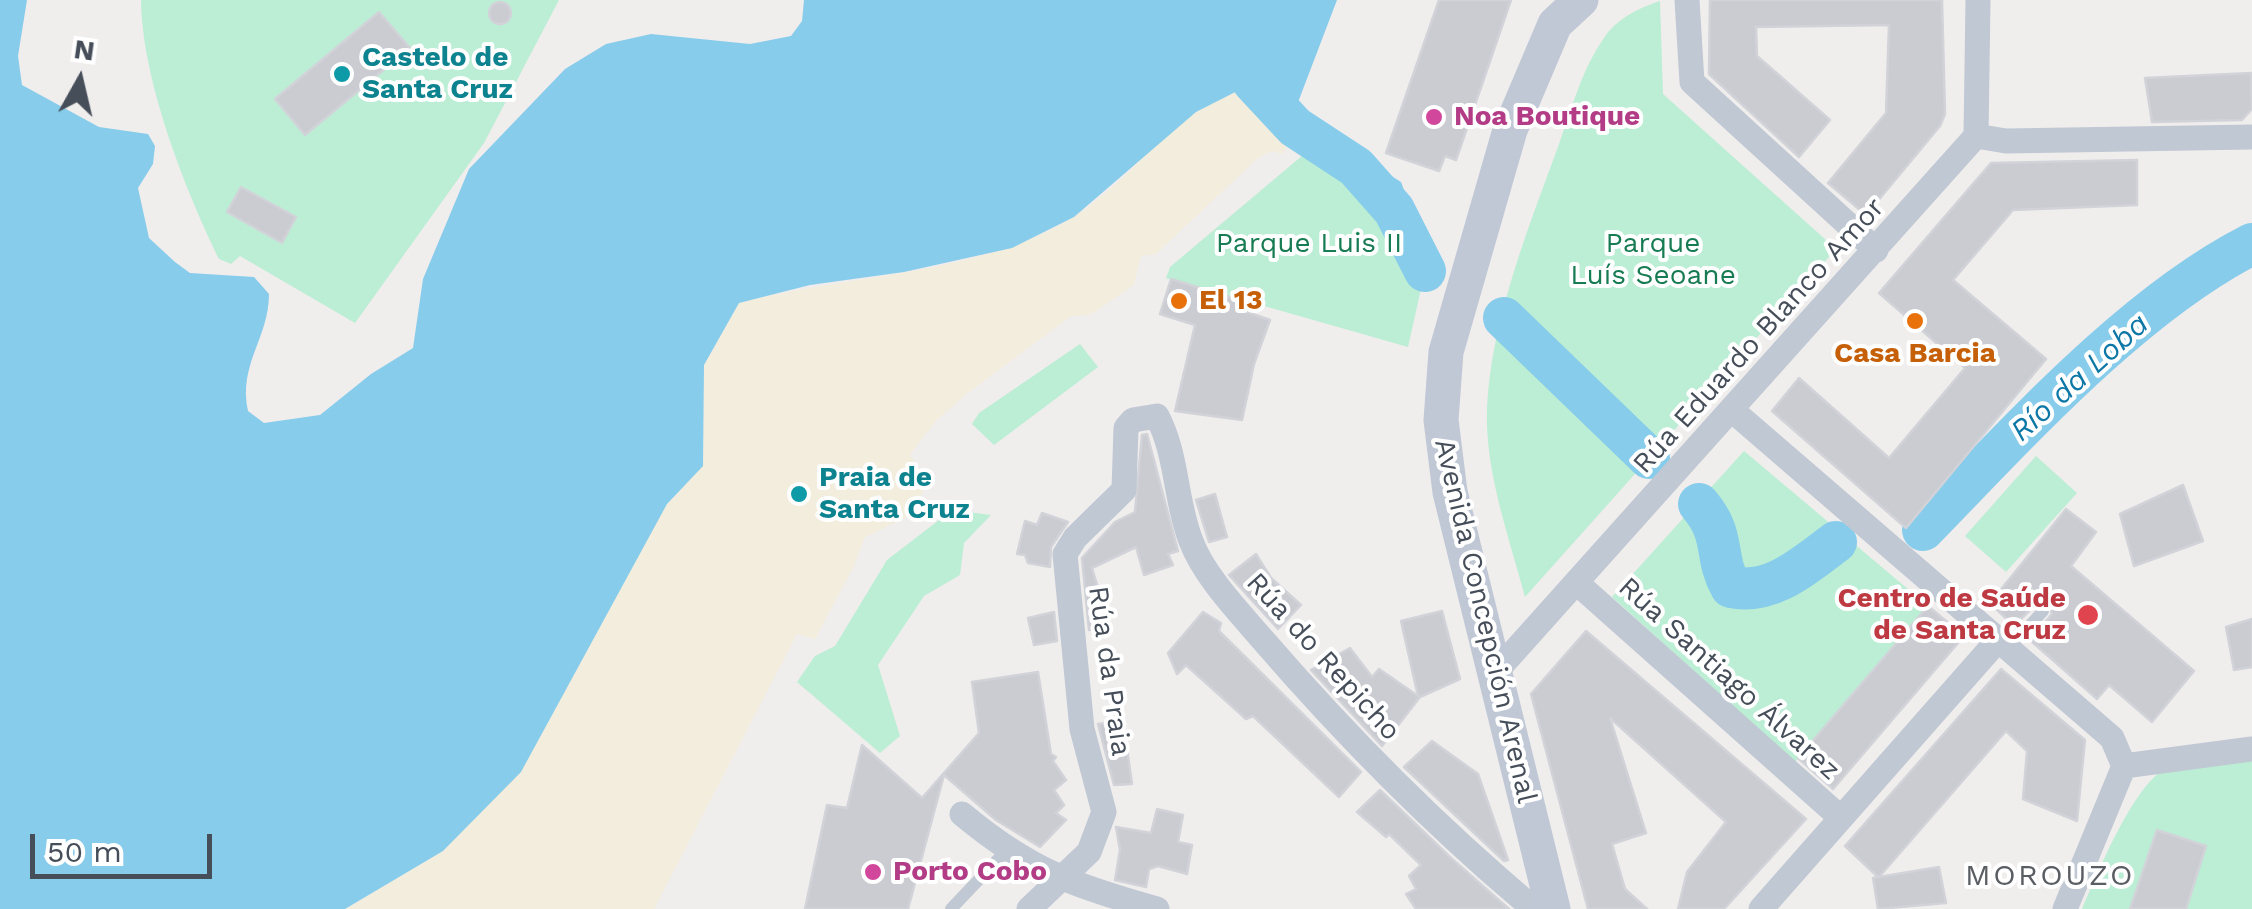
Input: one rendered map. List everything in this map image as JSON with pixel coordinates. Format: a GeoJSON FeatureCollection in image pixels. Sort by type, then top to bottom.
{"type":"FeatureCollection","features":[{"type":"Feature","properties":{"kind":"main road","name":"Avenida Concepción Arenal"},"geometry":{"type":"LineString","coordinates":[[1553,909],[1450,492],[1440,420],[1446,352],[1510,130],[1564,5]]}},
{"type":"Feature","properties":{"kind":"street"},"geometry":{"type":"LineString","coordinates":[[1686,0],[1692,82],[1876,250]]}},
{"type":"Feature","properties":{"kind":"street"},"geometry":{"type":"LineString","coordinates":[[1978,0],[1976,136],[2006,140],[2252,137]]}},
{"type":"Feature","properties":{"kind":"street","name":"Rúa Eduardo Blanco Amor"},"geometry":{"type":"LineString","coordinates":[[1494,675],[1976,136]]}},
{"type":"Feature","properties":{"kind":"street"},"geometry":{"type":"LineString","coordinates":[[1733,411],[2112,738],[2124,766],[2065,909]]}},
{"type":"Feature","properties":{"kind":"street","name":"Rúa do Repicho"},"geometry":{"type":"LineString","coordinates":[[1133,420],[1157,416],[1169,443],[1191,543],[1236,608],[1323,709],[1435,820],[1534,909]]}},
{"type":"Feature","properties":{"kind":"street","name":"Rúa da Praia"},"geometry":{"type":"LineString","coordinates":[[1028,909],[1089,852],[1104,812],[1082,729],[1065,554],[1074,538],[1124,490],[1126,428],[1133,420]]}},
{"type":"Feature","properties":{"kind":"street","name":"Rúa Santiago Álvarez"},"geometry":{"type":"LineString","coordinates":[[1578,584],[1841,818]]}},
{"type":"Feature","properties":{"kind":"street"},"geometry":{"type":"LineString","coordinates":[[1762,909],[1998,640]]}},
{"type":"Feature","properties":{"kind":"street"},"geometry":{"type":"LineString","coordinates":[[2124,766],[2252,749]]}},
{"type":"Feature","properties":{"kind":"street"},"geometry":{"type":"LineString","coordinates":[[962,814],[1006,851],[1060,880],[1157,909]]}},
{"type":"Feature","properties":{"kind":"lane"},"geometry":{"type":"LineString","coordinates":[[1998,640],[2022,634],[2043,611]]}},
{"type":"Feature","properties":{"kind":"lane"},"geometry":{"type":"LineString","coordinates":[[951,909],[1006,851]]}},
{"type":"Feature","properties":{"kind":"green space"},"geometry":{"type":"Polygon","coordinates":[[[141,0],[559,0],[484,143],[355,323],[240,256],[231,264],[219,259],[167,132],[149,64],[141,0]]]}},
{"type":"Feature","properties":{"kind":"green space","name":"Parque Luís Seoane"},"geometry":{"type":"Polygon","coordinates":[[[1660,1],[1663,94],[1836,249],[1525,597],[1499,504],[1487,433],[1496,341],[1524,241],[1590,63],[1615,25],[1660,1]]]}},
{"type":"Feature","properties":{"kind":"green space","name":"Parque Luis II"},"geometry":{"type":"Polygon","coordinates":[[[1303,155],[1335,162],[1425,271],[1408,347],[1166,278],[1170,267],[1303,155]]]}},
{"type":"Feature","properties":{"kind":"green space"},"geometry":{"type":"Polygon","coordinates":[[[1080,344],[1098,367],[994,445],[972,424],[979,413],[1080,344]]]}},
{"type":"Feature","properties":{"kind":"green space"},"geometry":{"type":"Polygon","coordinates":[[[1744,451],[1928,606],[1795,762],[1612,597],[1744,451]]]}},
{"type":"Feature","properties":{"kind":"green space"},"geometry":{"type":"Polygon","coordinates":[[[2036,456],[2077,493],[2006,572],[1965,536],[2036,456]]]}},
{"type":"Feature","properties":{"kind":"green space"},"geometry":{"type":"Polygon","coordinates":[[[952,510],[991,515],[964,543],[960,575],[924,596],[878,665],[900,736],[880,753],[797,682],[815,656],[835,646],[887,560],[952,510]]]}},
{"type":"Feature","properties":{"kind":"green space"},"geometry":{"type":"Polygon","coordinates":[[[2252,757],[2252,909],[2082,909],[2119,828],[2159,773],[2173,764],[2191,760],[2252,757]]]}},
{"type":"Feature","properties":{"kind":"sand","name":"Praia de Santa Cruz"},"geometry":{"type":"Polygon","coordinates":[[[1249,84],[1293,132],[1283,154],[1272,151],[1258,158],[1156,254],[1141,256],[1134,285],[1092,314],[1070,317],[935,422],[910,455],[929,483],[905,518],[865,537],[815,639],[797,634],[654,909],[345,909],[443,851],[667,504],[703,466],[704,365],[739,303],[954,263],[1035,237],[1088,207],[1195,113],[1249,84]]]}},
{"type":"Feature","properties":{"kind":"water"},"geometry":{"type":"Polygon","coordinates":[[[0,0],[27,0],[18,56],[22,85],[99,127],[148,134],[155,146],[153,164],[138,188],[149,238],[190,273],[254,277],[269,294],[246,394],[248,411],[264,423],[320,415],[371,374],[413,348],[423,279],[469,169],[565,69],[606,44],[651,34],[750,44],[791,36],[802,21],[804,0],[1337,0],[1292,118],[1253,83],[1196,112],[1074,217],[1012,248],[904,272],[810,285],[739,303],[704,365],[703,466],[667,504],[521,772],[443,851],[345,909],[0,909],[0,0]]]}},
{"type":"Feature","properties":{"kind":"water"},"geometry":{"type":"Polygon","coordinates":[[[1350,150],[1401,182],[1428,255],[1425,271],[1335,162],[1350,150]]]}},
{"type":"Feature","properties":{"kind":"building","name":"Noa Boutique"},"geometry":{"type":"Polygon","coordinates":[[[1439,0],[1511,0],[1456,160],[1445,156],[1439,171],[1386,153],[1439,0]]]}},
{"type":"Feature","properties":{"kind":"building"},"geometry":{"type":"Polygon","coordinates":[[[1710,0],[1942,0],[1945,114],[1940,126],[1866,215],[1828,183],[1886,113],[1889,25],[1756,27],[1757,56],[1830,120],[1799,157],[1709,74],[1710,0]]]}},
{"type":"Feature","properties":{"kind":"building"},"geometry":{"type":"Polygon","coordinates":[[[500,2],[508,5],[508,21],[500,24],[492,21],[489,13],[492,5],[500,2]]]}},
{"type":"Feature","properties":{"kind":"building","name":"Castelo de Santa Cruz"},"geometry":{"type":"Polygon","coordinates":[[[379,12],[410,48],[305,135],[275,99],[379,12]]]}},
{"type":"Feature","properties":{"kind":"building"},"geometry":{"type":"Polygon","coordinates":[[[2251,73],[2252,109],[2242,120],[2152,122],[2145,78],[2251,73]]]}},
{"type":"Feature","properties":{"kind":"building"},"geometry":{"type":"Polygon","coordinates":[[[2137,160],[2137,205],[2013,210],[1953,280],[2046,359],[1906,528],[1772,411],[1799,378],[1889,458],[1965,368],[1879,293],[1991,163],[2137,160]]]}},
{"type":"Feature","properties":{"kind":"building"},"geometry":{"type":"Polygon","coordinates":[[[241,187],[296,217],[282,243],[227,212],[241,187]]]}},
{"type":"Feature","properties":{"kind":"building"},"geometry":{"type":"Polygon","coordinates":[[[1171,279],[1246,302],[1244,311],[1270,320],[1254,364],[1242,420],[1175,411],[1195,325],[1160,314],[1171,279]]]}},
{"type":"Feature","properties":{"kind":"building"},"geometry":{"type":"Polygon","coordinates":[[[1147,434],[1178,551],[1168,554],[1173,565],[1144,575],[1136,547],[1092,568],[1109,625],[1089,630],[1082,558],[1115,522],[1135,512],[1142,435],[1147,434]]]}},
{"type":"Feature","properties":{"kind":"building"},"geometry":{"type":"Polygon","coordinates":[[[2183,485],[2203,541],[2134,566],[2120,514],[2183,485]]]}},
{"type":"Feature","properties":{"kind":"building"},"geometry":{"type":"Polygon","coordinates":[[[1215,494],[1227,537],[1209,542],[1196,500],[1215,494]]]}},
{"type":"Feature","properties":{"kind":"building","name":"Centro de Saúde de Santa Cruz"},"geometry":{"type":"Polygon","coordinates":[[[2066,509],[2096,532],[2071,566],[2194,671],[2152,722],[2109,685],[2097,699],[2030,640],[2052,614],[2049,603],[2036,604],[2014,626],[1990,603],[2066,509]]]}},
{"type":"Feature","properties":{"kind":"building"},"geometry":{"type":"Polygon","coordinates":[[[1042,513],[1068,522],[1051,547],[1050,567],[1028,563],[1025,555],[1017,554],[1025,521],[1037,525],[1042,513]]]}},
{"type":"Feature","properties":{"kind":"building"},"geometry":{"type":"Polygon","coordinates":[[[1256,554],[1271,578],[1301,605],[1278,629],[1229,575],[1256,554]]]}},
{"type":"Feature","properties":{"kind":"building"},"geometry":{"type":"Polygon","coordinates":[[[1928,606],[1964,636],[1833,789],[1798,758],[1928,606]]]}},
{"type":"Feature","properties":{"kind":"building"},"geometry":{"type":"Polygon","coordinates":[[[1442,611],[1460,679],[1420,697],[1382,746],[1311,670],[1350,648],[1372,677],[1379,669],[1418,696],[1401,621],[1442,611]]]}},
{"type":"Feature","properties":{"kind":"building"},"geometry":{"type":"Polygon","coordinates":[[[1054,612],[1057,641],[1034,645],[1028,618],[1054,612]]]}},
{"type":"Feature","properties":{"kind":"building"},"geometry":{"type":"Polygon","coordinates":[[[1203,612],[1221,623],[1219,631],[1361,772],[1339,797],[1253,716],[1246,719],[1186,665],[1177,674],[1168,653],[1203,612]]]}},
{"type":"Feature","properties":{"kind":"building"},"geometry":{"type":"Polygon","coordinates":[[[2252,619],[2252,667],[2234,670],[2226,627],[2252,619]]]}},
{"type":"Feature","properties":{"kind":"building"},"geometry":{"type":"Polygon","coordinates":[[[1586,631],[1806,819],[1724,909],[1678,909],[1687,872],[1726,822],[1610,718],[1646,833],[1612,844],[1625,889],[1647,909],[1588,909],[1531,694],[1586,631]]]}},
{"type":"Feature","properties":{"kind":"building"},"geometry":{"type":"Polygon","coordinates":[[[2001,669],[2085,740],[2077,821],[2023,799],[2027,751],[2006,731],[1879,877],[1939,867],[1946,903],[1878,909],[1873,878],[1878,877],[1845,846],[2001,669]]]}},
{"type":"Feature","properties":{"kind":"building"},"geometry":{"type":"Polygon","coordinates":[[[1038,672],[1051,754],[1066,780],[1054,790],[1064,805],[1056,813],[1066,820],[1040,847],[996,820],[944,775],[908,909],[805,909],[827,805],[847,808],[862,745],[922,798],[979,733],[972,682],[1038,672]]]}},
{"type":"Feature","properties":{"kind":"building"},"geometry":{"type":"Polygon","coordinates":[[[1123,721],[1132,784],[1114,785],[1098,724],[1123,721]]]}},
{"type":"Feature","properties":{"kind":"building"},"geometry":{"type":"Polygon","coordinates":[[[1432,741],[1478,774],[1508,860],[1504,861],[1404,767],[1432,741]]]}},
{"type":"Feature","properties":{"kind":"building"},"geometry":{"type":"Polygon","coordinates":[[[1380,790],[1509,909],[1416,909],[1406,894],[1416,889],[1409,876],[1421,865],[1389,834],[1386,837],[1357,812],[1380,790]]]}},
{"type":"Feature","properties":{"kind":"building"},"geometry":{"type":"Polygon","coordinates":[[[1157,809],[1183,815],[1178,842],[1192,845],[1187,874],[1158,866],[1149,869],[1146,887],[1115,880],[1120,850],[1116,827],[1151,833],[1157,809]]]}},
{"type":"Feature","properties":{"kind":"building"},"geometry":{"type":"Polygon","coordinates":[[[2157,830],[2206,846],[2186,909],[2130,909],[2157,830]]]}},
{"type":"Feature","properties":{"kind":"waterway","name":"Río da Loba"},"geometry":{"type":"LineString","coordinates":[[1253,82],[1295,127],[1356,167],[1394,210],[1425,271]]}},
{"type":"Feature","properties":{"kind":"waterway","name":"Río da Loba"},"geometry":{"type":"LineString","coordinates":[[1923,530],[2037,413],[2120,336],[2207,270],[2252,244]]}},
{"type":"Feature","properties":{"kind":"waterway","name":"Río da Loba"},"geometry":{"type":"LineString","coordinates":[[1504,318],[1649,458]]}},
{"type":"Feature","properties":{"kind":"waterway","name":"Río da Loba"},"geometry":{"type":"LineString","coordinates":[[1699,504],[1717,536],[1731,587],[1746,589],[1774,583],[1836,542]]}},
{"type":"Feature","properties":{"kind":"place","name":"Castelo de Santa Cruz"},"geometry":{"type":"Point","coordinates":[342,74]}},
{"type":"Feature","properties":{"kind":"place","name":"Noa Boutique"},"geometry":{"type":"Point","coordinates":[1434,117]}},
{"type":"Feature","properties":{"kind":"place","name":"El 13"},"geometry":{"type":"Point","coordinates":[1179,301]}},
{"type":"Feature","properties":{"kind":"place","name":"Casa Barcia"},"geometry":{"type":"Point","coordinates":[1915,321]}},
{"type":"Feature","properties":{"kind":"place","name":"Praia de Santa Cruz"},"geometry":{"type":"Point","coordinates":[799,494]}},
{"type":"Feature","properties":{"kind":"place","name":"Centro de Saúde de Santa Cruz"},"geometry":{"type":"Point","coordinates":[2088,615]}},
{"type":"Feature","properties":{"kind":"place","name":"Porto Cobo"},"geometry":{"type":"Point","coordinates":[873,872]}},
{"type":"Feature","properties":{"kind":"district","name":"MOROUZO"},"geometry":{"type":"Point","coordinates":[2050,876]}}]}
